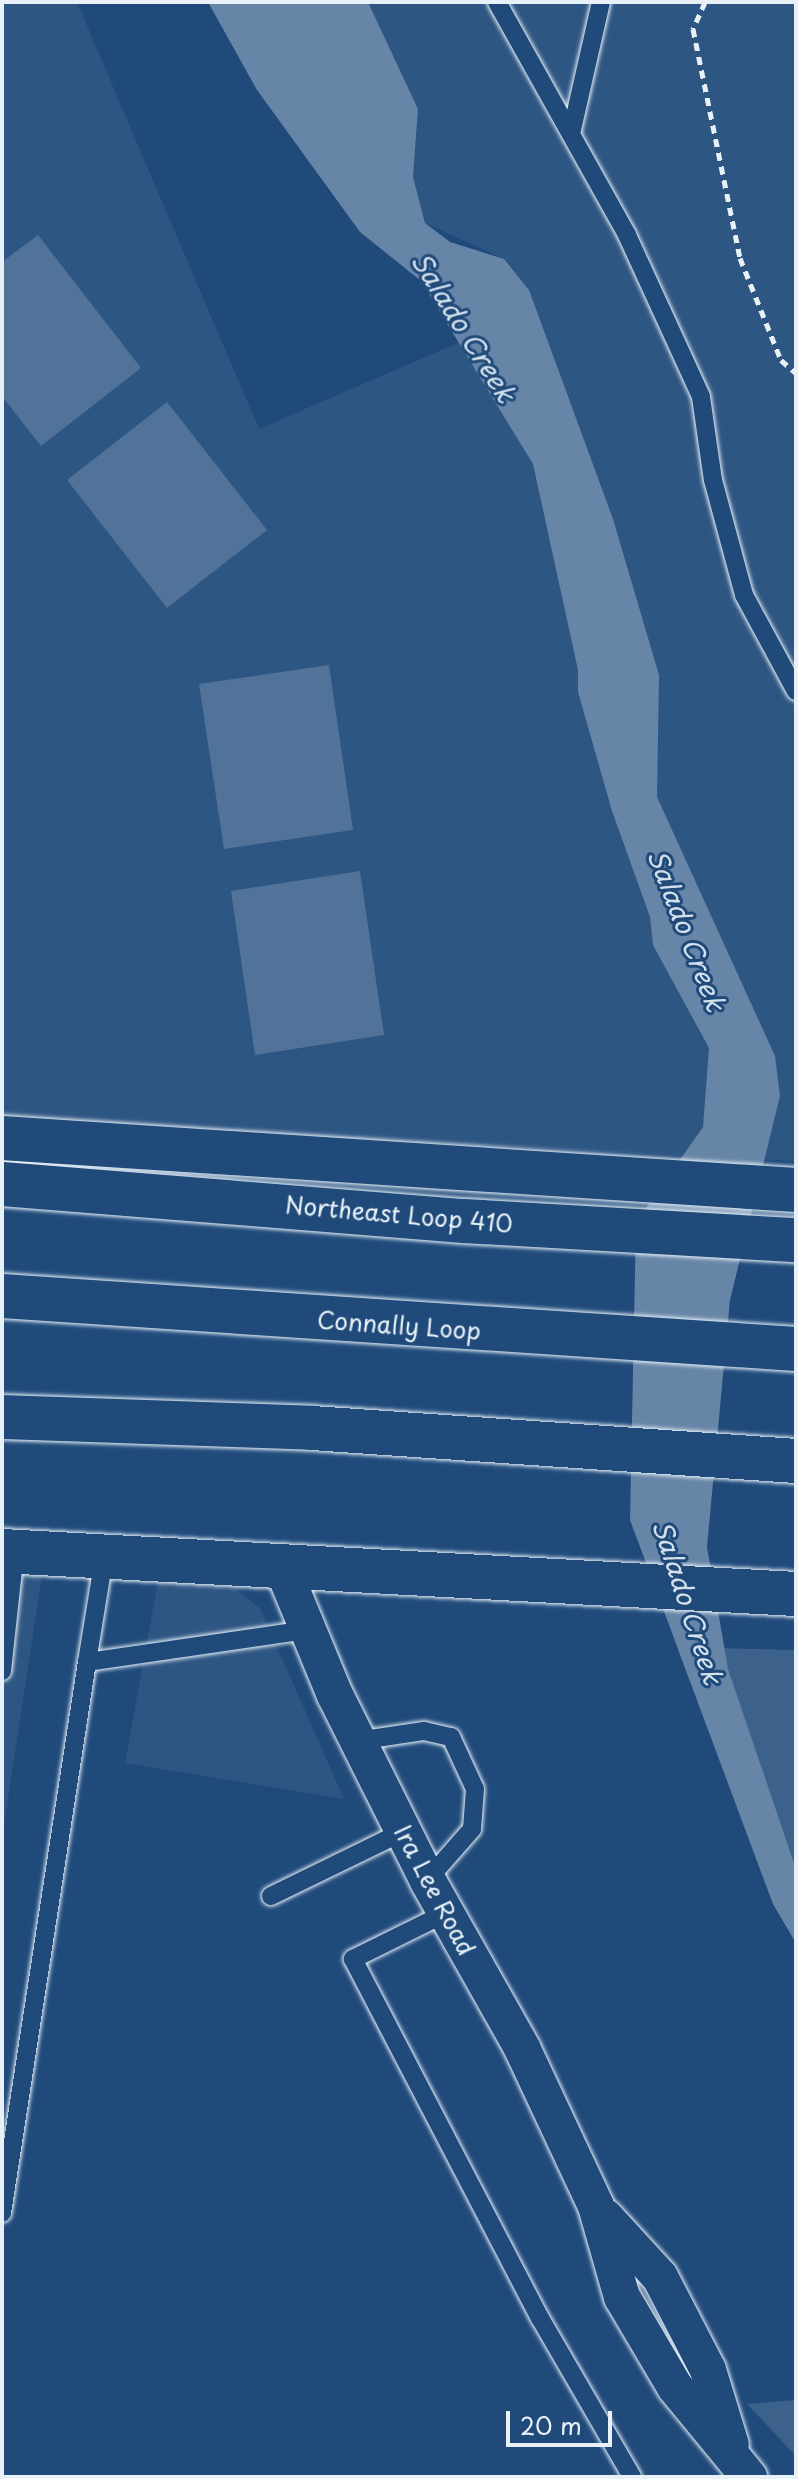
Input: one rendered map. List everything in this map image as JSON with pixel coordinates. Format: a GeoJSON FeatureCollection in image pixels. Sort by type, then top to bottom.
{"type":"FeatureCollection","features":[{"type":"Feature","properties":{"kind":"main road"},"geometry":{"type":"LineString","coordinates":[[2,1138],[790,1189]]}},
{"type":"Feature","properties":{"kind":"main road","name":"Northeast Loop 410"},"geometry":{"type":"LineString","coordinates":[[2,1184],[796,1240]]}},
{"type":"Feature","properties":{"kind":"main road","name":"Connally Loop"},"geometry":{"type":"LineString","coordinates":[[2,1296],[317,1320],[796,1349]]}},
{"type":"Feature","properties":{"kind":"main road"},"geometry":{"type":"LineString","coordinates":[[2,1417],[312,1428],[796,1461]]}},
{"type":"Feature","properties":{"kind":"main road"},"geometry":{"type":"LineString","coordinates":[[9,1551],[283,1569],[796,1594]]}},
{"type":"Feature","properties":{"kind":"street","name":"Ira Lee Road"},"geometry":{"type":"LineString","coordinates":[[283,1569],[306,1630],[357,1741],[446,1913],[522,2048],[596,2206],[622,2297],[675,2387],[742,2467]]}},
{"type":"Feature","properties":{"kind":"lane"},"geometry":{"type":"LineString","coordinates":[[497,2],[627,235],[701,397],[713,480],[744,595],[796,691]]}},
{"type":"Feature","properties":{"kind":"lane"},"geometry":{"type":"LineString","coordinates":[[571,134],[601,2]]}},
{"type":"Feature","properties":{"kind":"lane"},"geometry":{"type":"LineString","coordinates":[[2,1671],[9,1551]]}},
{"type":"Feature","properties":{"kind":"lane"},"geometry":{"type":"LineString","coordinates":[[2,2213],[104,1558]]}},
{"type":"Feature","properties":{"kind":"lane"},"geometry":{"type":"LineString","coordinates":[[87,1662],[306,1630]]}},
{"type":"Feature","properties":{"kind":"lane"},"geometry":{"type":"LineString","coordinates":[[357,1741],[424,1731],[451,1737],[475,1789],[472,1829],[428,1879]]}},
{"type":"Feature","properties":{"kind":"lane"},"geometry":{"type":"LineString","coordinates":[[271,1896],[404,1831]]}},
{"type":"Feature","properties":{"kind":"lane"},"geometry":{"type":"LineString","coordinates":[[446,1913],[353,1959],[540,2318],[632,2477]]}},
{"type":"Feature","properties":{"kind":"path"},"geometry":{"type":"LineString","coordinates":[[705,2],[693,29],[740,258],[781,360],[796,373]]}},
{"type":"Feature","properties":{"kind":"shaded area"},"geometry":{"type":"Polygon","coordinates":[[[2,2],[77,2],[259,429],[536,309],[504,259],[425,223],[413,177],[418,109],[368,2],[796,2],[796,1161],[2,1121],[2,2]]]}},
{"type":"Feature","properties":{"kind":"shaded area"},"geometry":{"type":"Polygon","coordinates":[[[2,1567],[43,1569],[2,1838],[2,1567]]]}},
{"type":"Feature","properties":{"kind":"shaded area"},"geometry":{"type":"Polygon","coordinates":[[[159,1576],[221,1578],[260,1608],[344,1799],[125,1763],[159,1576]]]}},
{"type":"Feature","properties":{"kind":"shaded area"},"geometry":{"type":"Polygon","coordinates":[[[677,1647],[796,1650],[796,1943],[773,1904],[677,1647]]]}},
{"type":"Feature","properties":{"kind":"shaded area"},"geometry":{"type":"Polygon","coordinates":[[[796,2400],[796,2456],[747,2404],[796,2400]]]}},
{"type":"Feature","properties":{"kind":"water","name":"Salado Creek"},"geometry":{"type":"Polygon","coordinates":[[[208,2],[368,2],[418,109],[413,177],[425,223],[450,242],[504,259],[529,290],[613,519],[659,675],[657,797],[775,1056],[780,1096],[730,1300],[707,1547],[728,1669],[796,1869],[796,1943],[773,1904],[630,1520],[636,1222],[703,1127],[709,1048],[653,945],[650,917],[612,811],[578,692],[578,670],[533,464],[421,281],[360,232],[257,90],[208,2]]]}},
{"type":"Feature","properties":{"kind":"building"},"geometry":{"type":"Polygon","coordinates":[[[38,235],[141,368],[41,446],[2,396],[2,262],[38,235]]]}},
{"type":"Feature","properties":{"kind":"building"},"geometry":{"type":"Polygon","coordinates":[[[167,402],[267,530],[167,608],[67,480],[167,402]]]}},
{"type":"Feature","properties":{"kind":"building"},"geometry":{"type":"Polygon","coordinates":[[[329,665],[353,830],[224,849],[199,684],[329,665]]]}},
{"type":"Feature","properties":{"kind":"building"},"geometry":{"type":"Polygon","coordinates":[[[360,871],[384,1035],[255,1055],[231,891],[360,871]]]}}]}
